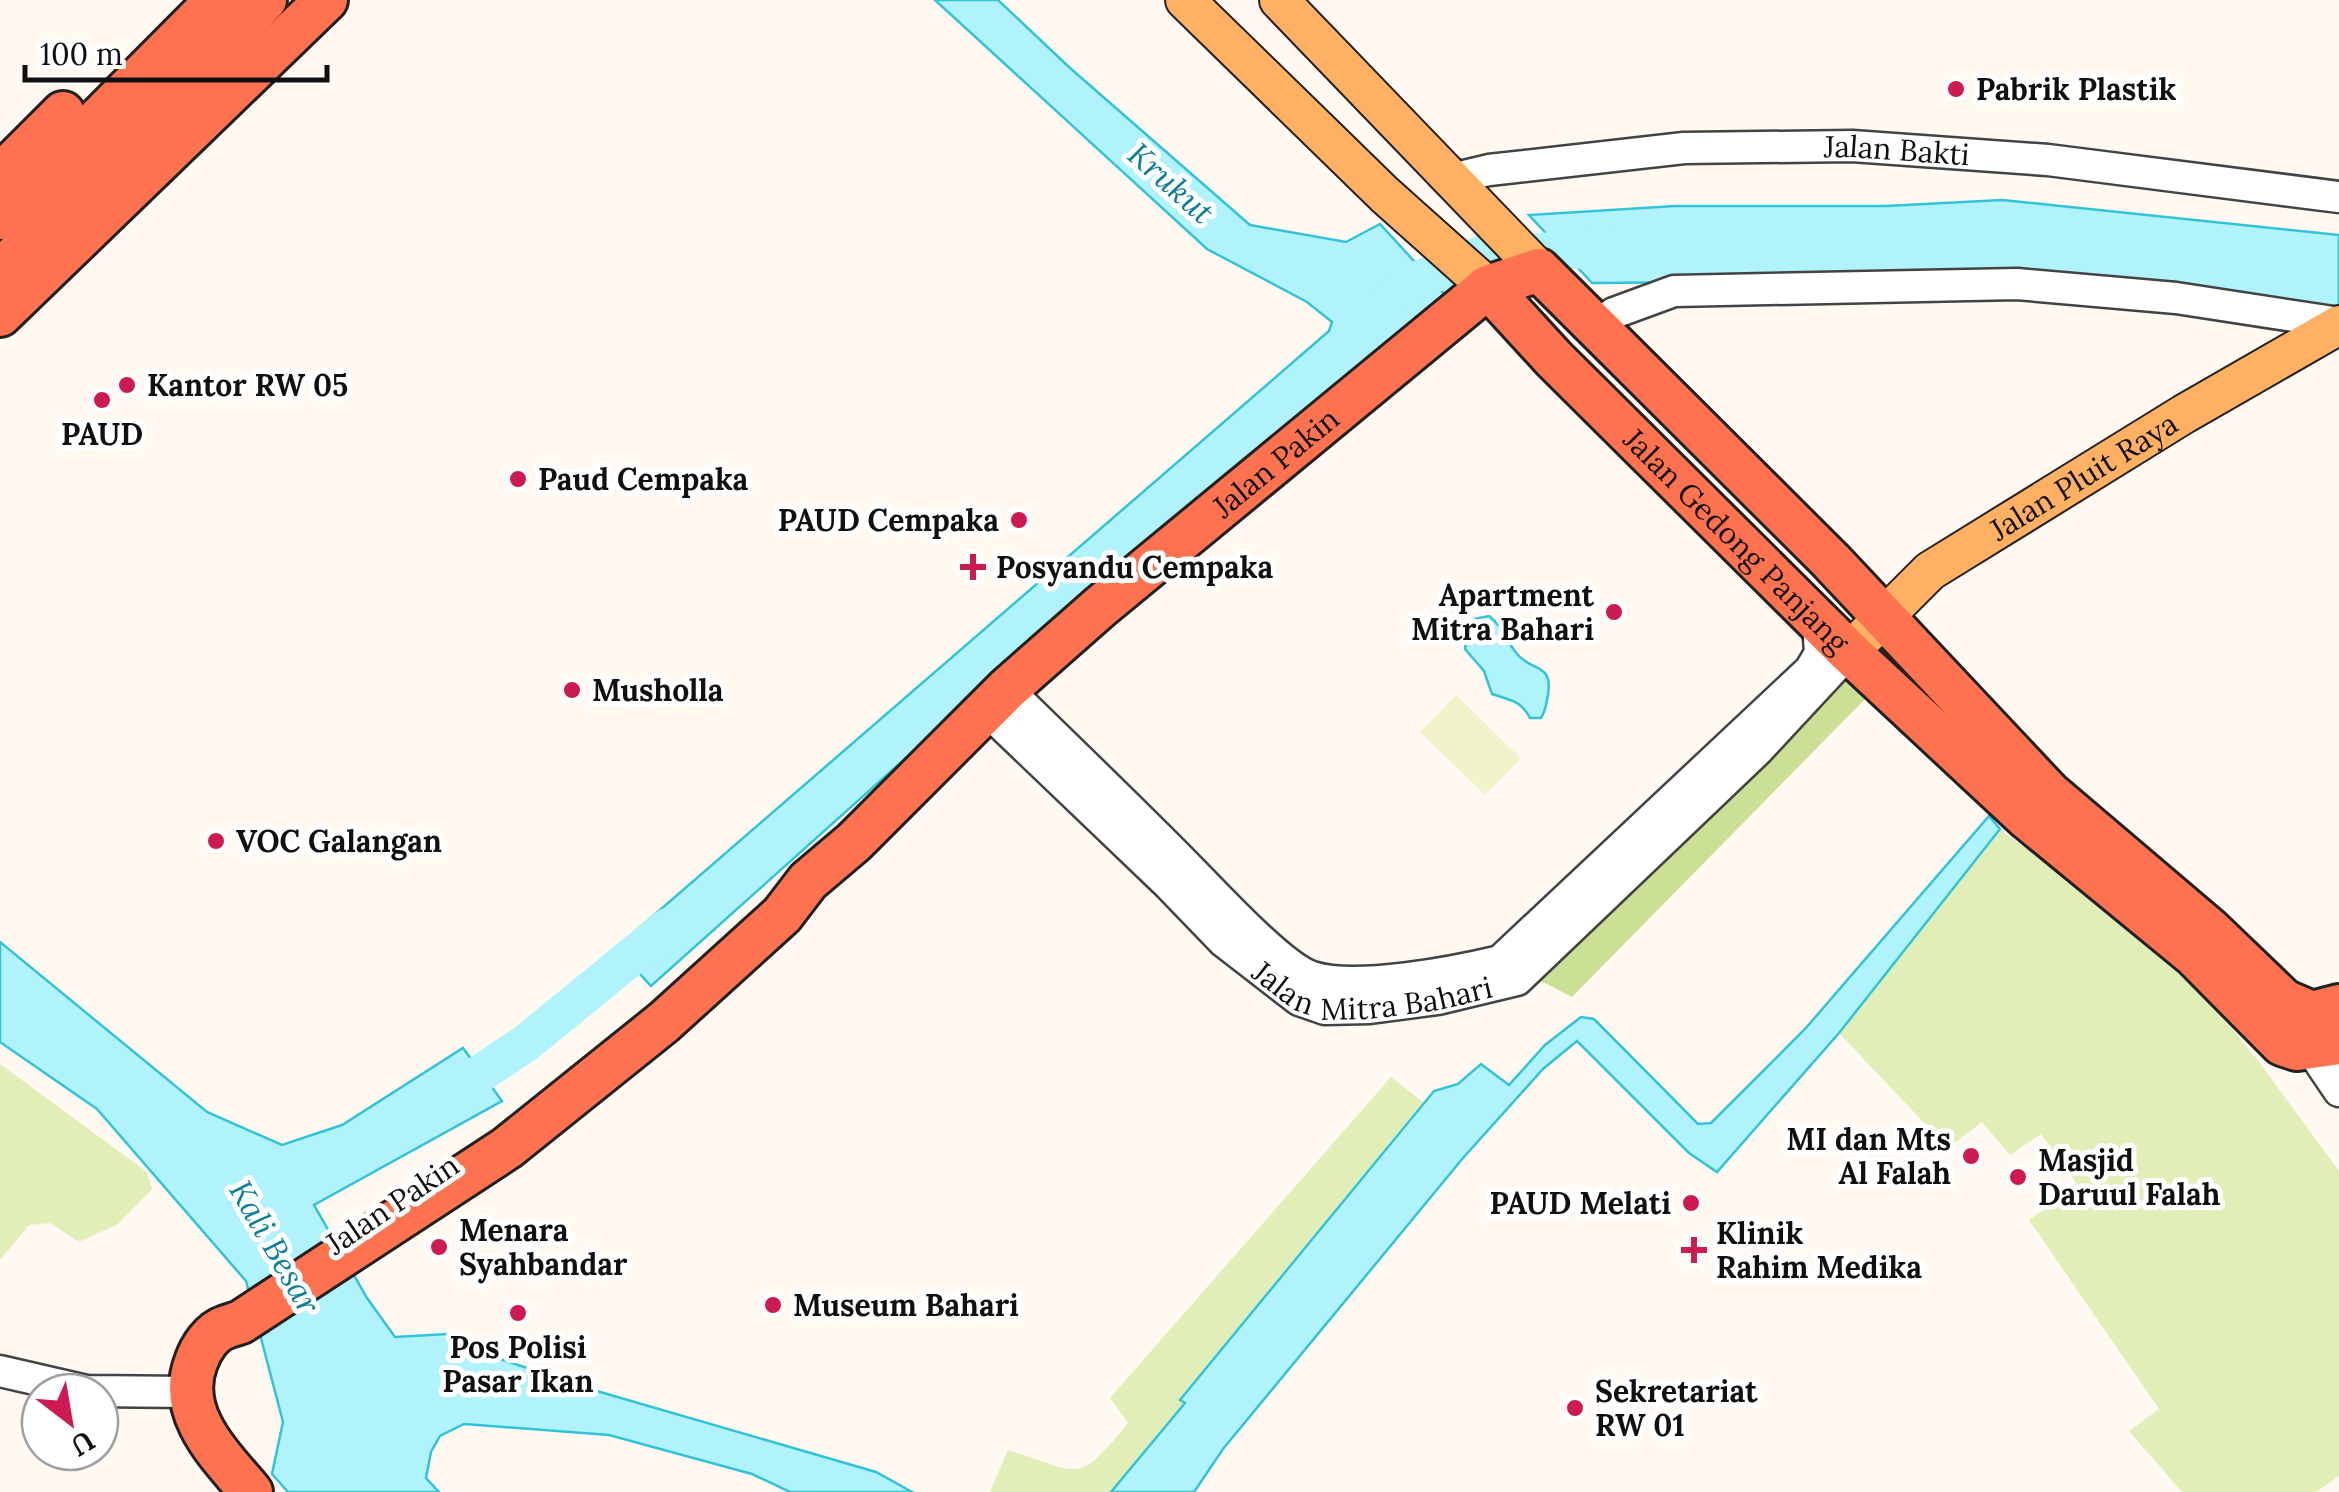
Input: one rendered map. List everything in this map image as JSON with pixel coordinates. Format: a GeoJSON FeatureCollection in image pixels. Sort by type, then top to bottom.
{"type":"FeatureCollection","features":[{"type":"Feature","properties":{"kind":"highway"},"geometry":{"type":"LineString","coordinates":[[0,176],[176,0]]}},
{"type":"Feature","properties":{"kind":"highway"},"geometry":{"type":"LineString","coordinates":[[0,218],[216,0]]}},
{"type":"Feature","properties":{"kind":"highway"},"geometry":{"type":"LineString","coordinates":[[0,272],[265,0]]}},
{"type":"Feature","properties":{"kind":"highway"},"geometry":{"type":"LineString","coordinates":[[0,316],[326,0]]}},
{"type":"Feature","properties":{"kind":"highway","name":"Jalan Pakin"},"geometry":{"type":"LineString","coordinates":[[191,1392],[192,1373],[210,1338],[534,1106],[772,901],[808,881],[854,842],[996,699],[1476,278],[1535,265]]}},
{"type":"Feature","properties":{"kind":"highway","name":"Jalan Gedong Panjang"},"geometry":{"type":"LineString","coordinates":[[1476,278],[1849,652],[2026,817],[2194,956],[2282,1044],[2297,1049],[2325,1027],[2284,1002],[2210,930],[2049,793],[1883,615],[1535,265]]}},
{"type":"Feature","properties":{"kind":"highway"},"geometry":{"type":"LineString","coordinates":[[191,1392],[196,1416],[213,1448],[251,1492]]}},
{"type":"Feature","properties":{"kind":"main road","name":"Jalan Gedong Panjang"},"geometry":{"type":"LineString","coordinates":[[1185,0],[1476,278]]}},
{"type":"Feature","properties":{"kind":"main road","name":"Jalan Gedong Panjang"},"geometry":{"type":"LineString","coordinates":[[1279,0],[1535,265]]}},
{"type":"Feature","properties":{"kind":"main road"},"geometry":{"type":"LineString","coordinates":[[1394,203],[1428,195],[1440,181],[1453,182]]}},
{"type":"Feature","properties":{"kind":"main road","name":"Jalan Pluit Raya"},"geometry":{"type":"LineString","coordinates":[[1849,652],[1930,571],[2329,323]]}},
{"type":"Feature","properties":{"kind":"street","name":"Jalan Bakti"},"geometry":{"type":"LineString","coordinates":[[1453,182],[1489,170],[1684,148],[1852,146],[2048,160],[2339,197]]}},
{"type":"Feature","properties":{"kind":"street"},"geometry":{"type":"LineString","coordinates":[[1596,326],[1614,313],[1674,291],[1997,284],[2176,298],[2329,323]]}},
{"type":"Feature","properties":{"kind":"street","name":"Jalan Mitra Bahari"},"geometry":{"type":"LineString","coordinates":[[1750,742],[1816,662],[1821,640],[1818,622]]}},
{"type":"Feature","properties":{"kind":"street","name":"Jalan Mitra Bahari"},"geometry":{"type":"LineString","coordinates":[[996,699],[1234,933],[1306,976],[1328,981],[1454,972],[1500,961],[1849,652]]}},
{"type":"Feature","properties":{"kind":"street"},"geometry":{"type":"LineString","coordinates":[[2325,1027],[2339,1090]]}},
{"type":"Feature","properties":{"kind":"street"},"geometry":{"type":"LineString","coordinates":[[0,1371],[88,1391],[191,1392]]}},
{"type":"Feature","properties":{"kind":"green space"},"geometry":{"type":"Polygon","coordinates":[[[1830,661],[1867,697],[1572,997],[1535,978],[1830,661]]]}},
{"type":"Feature","properties":{"kind":"green space"},"geometry":{"type":"Polygon","coordinates":[[[1456,695],[1521,758],[1485,795],[1420,732],[1456,695]]]}},
{"type":"Feature","properties":{"kind":"green space"},"geometry":{"type":"Polygon","coordinates":[[[2000,829],[2183,968],[2256,1058],[2339,1171],[2339,1476],[2316,1492],[2182,1492],[2129,1431],[2159,1409],[2029,1220],[2078,1186],[2041,1134],[2010,1155],[1982,1122],[1948,1148],[1839,1033],[2000,829]]]}},
{"type":"Feature","properties":{"kind":"green space"},"geometry":{"type":"Polygon","coordinates":[[[0,1064],[147,1172],[152,1189],[118,1224],[79,1242],[50,1223],[29,1225],[0,1260],[0,1064]]]}},
{"type":"Feature","properties":{"kind":"green space"},"geometry":{"type":"Polygon","coordinates":[[[1391,1077],[1423,1102],[1179,1399],[1184,1403],[1110,1492],[990,1492],[1008,1450],[1076,1469],[1098,1457],[1128,1423],[1110,1398],[1391,1077]]]}},
{"type":"Feature","properties":{"kind":"water","name":"Krukut"},"geometry":{"type":"Polygon","coordinates":[[[935,0],[998,0],[1250,225],[1346,242],[1380,224],[1447,297],[1090,593],[651,986],[616,948],[1329,331],[1332,322],[1307,302],[1207,249],[935,0]]]}},
{"type":"Feature","properties":{"kind":"water"},"geometry":{"type":"Polygon","coordinates":[[[2002,200],[2339,235],[2339,310],[1728,282],[1592,283],[1529,215],[1675,206],[1886,206],[2002,200]]]}},
{"type":"Feature","properties":{"kind":"water"},"geometry":{"type":"Polygon","coordinates":[[[1489,616],[1518,655],[1548,678],[1541,718],[1530,718],[1519,704],[1492,694],[1484,671],[1465,649],[1468,625],[1489,616]]]}},
{"type":"Feature","properties":{"kind":"water"},"geometry":{"type":"Polygon","coordinates":[[[1989,816],[2000,829],[1839,1033],[1717,1172],[1689,1153],[1577,1041],[1543,1069],[1463,1158],[1223,1449],[1194,1492],[1111,1492],[1185,1403],[1180,1400],[1434,1091],[1458,1084],[1481,1064],[1509,1085],[1545,1045],[1581,1017],[1594,1019],[1698,1124],[1711,1123],[1805,1029],[1989,816]]]}},
{"type":"Feature","properties":{"kind":"water","name":"Kali Besar"},"geometry":{"type":"Polygon","coordinates":[[[0,942],[207,1112],[282,1145],[342,1125],[463,1048],[502,1101],[314,1205],[367,1298],[395,1337],[465,1333],[485,1354],[590,1389],[876,1472],[912,1492],[790,1492],[752,1474],[609,1435],[464,1424],[440,1436],[431,1452],[426,1478],[439,1492],[288,1492],[272,1474],[283,1422],[246,1281],[97,1109],[0,1042],[0,942]]]}},
{"type":"Feature","properties":{"kind":"waterway"},"geometry":{"type":"LineString","coordinates":[[1385,305],[1408,284],[1481,255],[1611,248]]}},
{"type":"Feature","properties":{"kind":"waterway"},"geometry":{"type":"LineString","coordinates":[[441,1100],[526,1043],[668,927]]}},
{"type":"Feature","properties":{"kind":"place","name":"Pabrik Plastik"},"geometry":{"type":"Point","coordinates":[1956,89]}},
{"type":"Feature","properties":{"kind":"place","name":"Kantor RW 05"},"geometry":{"type":"Point","coordinates":[127,385]}},
{"type":"Feature","properties":{"kind":"place","name":"PAUD"},"geometry":{"type":"Point","coordinates":[102,400]}},
{"type":"Feature","properties":{"kind":"place","name":"Paud Cempaka"},"geometry":{"type":"Point","coordinates":[518,479]}},
{"type":"Feature","properties":{"kind":"place","name":"PAUD Cempaka"},"geometry":{"type":"Point","coordinates":[1019,520]}},
{"type":"Feature","properties":{"kind":"place","name":"Posyandu Cempaka"},"geometry":{"type":"Point","coordinates":[973,567]}},
{"type":"Feature","properties":{"kind":"place","name":"Apartment Mitra Bahari"},"geometry":{"type":"Point","coordinates":[1614,612]}},
{"type":"Feature","properties":{"kind":"place","name":"Musholla"},"geometry":{"type":"Point","coordinates":[572,690]}},
{"type":"Feature","properties":{"kind":"place","name":"VOC Galangan"},"geometry":{"type":"Point","coordinates":[216,841]}},
{"type":"Feature","properties":{"kind":"place","name":"MI dan Mts Al Falah"},"geometry":{"type":"Point","coordinates":[1971,1156]}},
{"type":"Feature","properties":{"kind":"place","name":"Masjid Daruul Falah"},"geometry":{"type":"Point","coordinates":[2018,1177]}},
{"type":"Feature","properties":{"kind":"place","name":"PAUD Melati"},"geometry":{"type":"Point","coordinates":[1691,1203]}},
{"type":"Feature","properties":{"kind":"place","name":"Menara Syahbandar"},"geometry":{"type":"Point","coordinates":[439,1247]}},
{"type":"Feature","properties":{"kind":"place","name":"Klinik Rahim Medika"},"geometry":{"type":"Point","coordinates":[1694,1250]}},
{"type":"Feature","properties":{"kind":"place","name":"Museum Bahari"},"geometry":{"type":"Point","coordinates":[773,1305]}},
{"type":"Feature","properties":{"kind":"place","name":"Pos Polisi Pasar Ikan"},"geometry":{"type":"Point","coordinates":[518,1313]}},
{"type":"Feature","properties":{"kind":"place","name":"Sekretariat RW 01"},"geometry":{"type":"Point","coordinates":[1575,1408]}}]}
